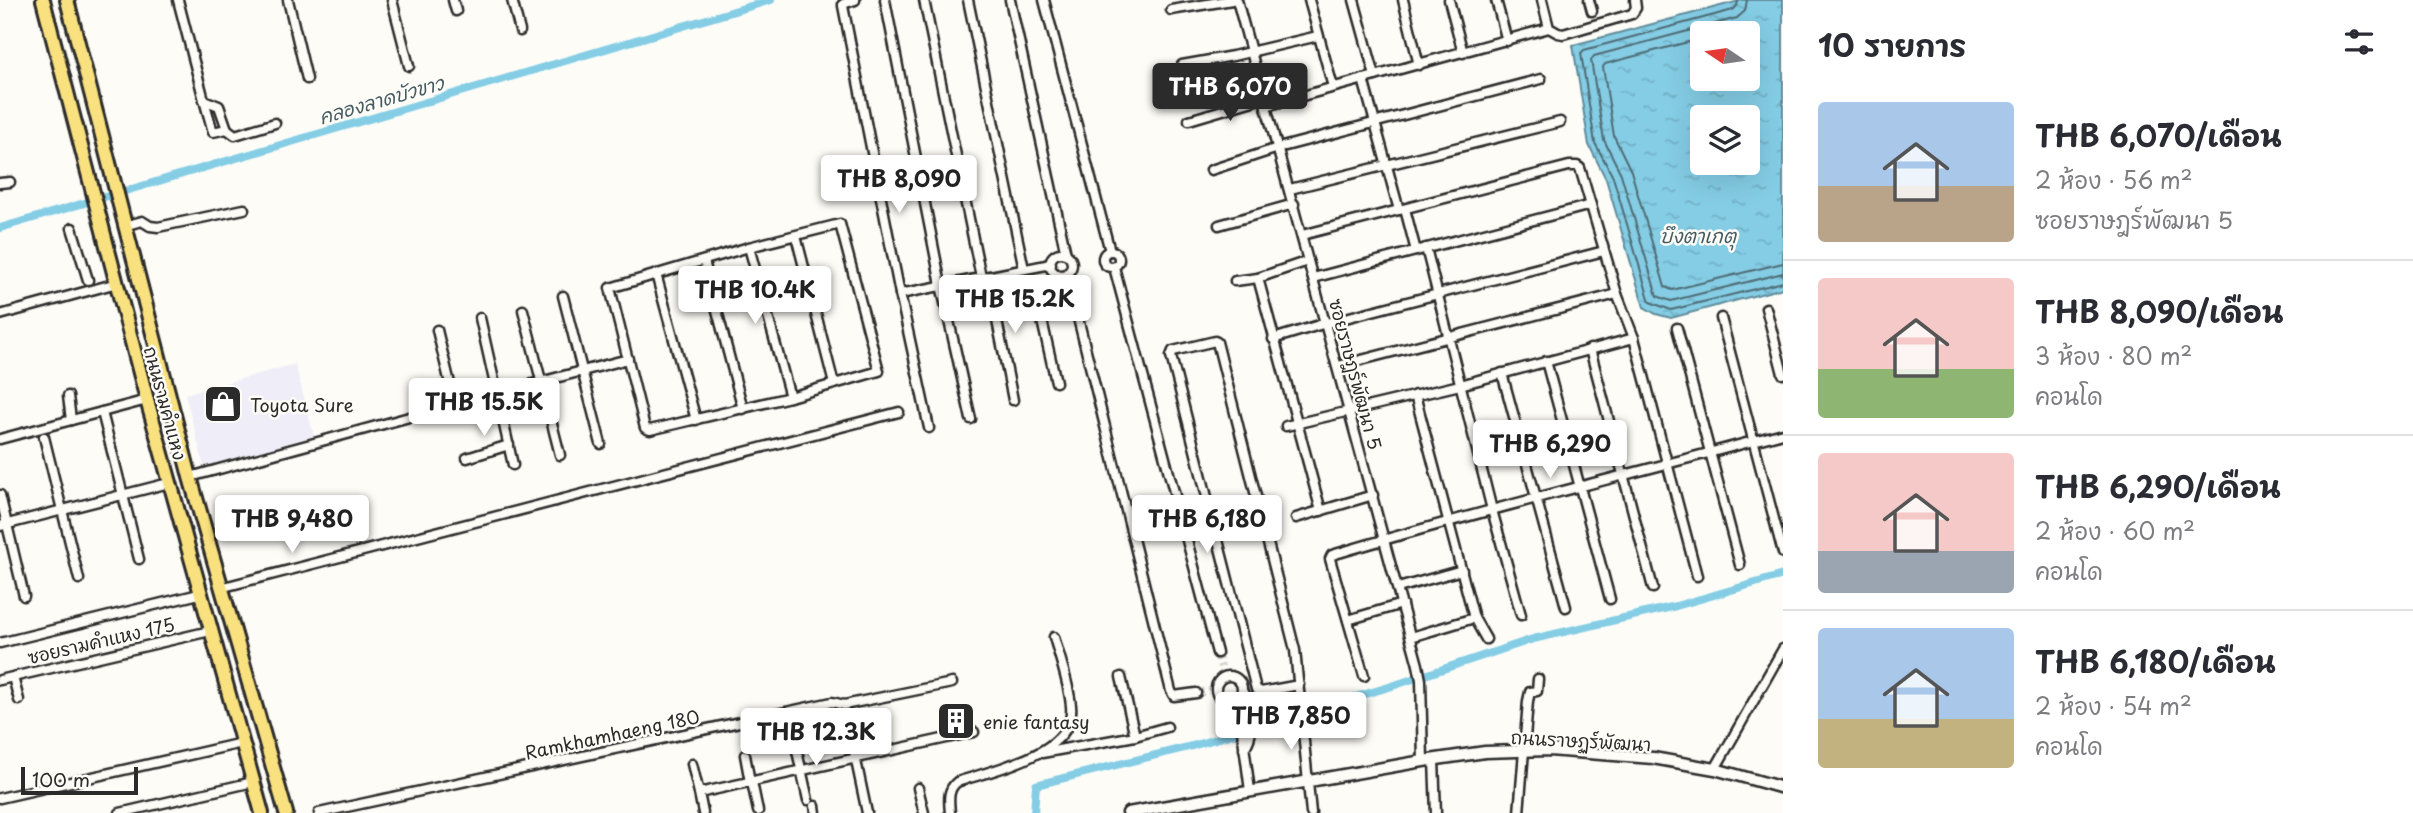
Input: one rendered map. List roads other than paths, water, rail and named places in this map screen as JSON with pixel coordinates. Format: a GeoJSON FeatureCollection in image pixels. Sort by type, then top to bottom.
{"type":"FeatureCollection","features":[{"type":"Feature","properties":{"kind":"main road","name":"ถนนรามคำแหง"},"geometry":{"type":"LineString","coordinates":[[43,0],[146,400],[262,813]]}},
{"type":"Feature","properties":{"kind":"main road","name":"ถนนรามคำแหง"},"geometry":{"type":"LineString","coordinates":[[67,0],[195,496],[286,813]]}},
{"type":"Feature","properties":{"kind":"main road"},"geometry":{"type":"LineString","coordinates":[[168,478],[189,473]]}},
{"type":"Feature","properties":{"kind":"main road"},"geometry":{"type":"LineString","coordinates":[[175,504],[181,495],[187,493],[195,496]]}},
{"type":"Feature","properties":{"kind":"street"},"geometry":{"type":"LineString","coordinates":[[178,0],[213,132],[227,129]]}},
{"type":"Feature","properties":{"kind":"street"},"geometry":{"type":"LineString","coordinates":[[288,0],[307,79]]}},
{"type":"Feature","properties":{"kind":"street"},"geometry":{"type":"LineString","coordinates":[[393,0],[409,66]]}},
{"type":"Feature","properties":{"kind":"street"},"geometry":{"type":"LineString","coordinates":[[453,0],[456,10]]}},
{"type":"Feature","properties":{"kind":"street"},"geometry":{"type":"LineString","coordinates":[[512,0],[520,31]]}},
{"type":"Feature","properties":{"kind":"street"},"geometry":{"type":"LineString","coordinates":[[855,0],[843,6],[929,428]]}},
{"type":"Feature","properties":{"kind":"street"},"geometry":{"type":"LineString","coordinates":[[885,0],[941,285],[971,419]]}},
{"type":"Feature","properties":{"kind":"street"},"geometry":{"type":"LineString","coordinates":[[924,0],[985,277],[995,309],[1013,400]]}},
{"type":"Feature","properties":{"kind":"street"},"geometry":{"type":"LineString","coordinates":[[968,0],[1024,269]]}},
{"type":"Feature","properties":{"kind":"street"},"geometry":{"type":"LineString","coordinates":[[1010,0],[1066,254],[1072,263],[1067,274]]}},
{"type":"Feature","properties":{"kind":"street"},"geometry":{"type":"LineString","coordinates":[[1044,0],[1110,251],[1104,254],[1102,259],[1104,265],[1114,267],[1217,653]]}},
{"type":"Feature","properties":{"kind":"street"},"geometry":{"type":"LineString","coordinates":[[1171,10],[1235,0]]}},
{"type":"Feature","properties":{"kind":"street","name":"ซอยราษฎร์พัฒนา 5"},"geometry":{"type":"LineString","coordinates":[[1235,0],[1290,189],[1418,665],[1436,813]]}},
{"type":"Feature","properties":{"kind":"street"},"geometry":{"type":"LineString","coordinates":[[1309,0],[1333,87]]}},
{"type":"Feature","properties":{"kind":"street"},"geometry":{"type":"LineString","coordinates":[[1354,0],[1375,76]]}},
{"type":"Feature","properties":{"kind":"street"},"geometry":{"type":"LineString","coordinates":[[1403,0],[1419,65]]}},
{"type":"Feature","properties":{"kind":"street"},"geometry":{"type":"LineString","coordinates":[[1449,0],[1463,53]]}},
{"type":"Feature","properties":{"kind":"street"},"geometry":{"type":"LineString","coordinates":[[1496,0],[1507,41]]}},
{"type":"Feature","properties":{"kind":"street"},"geometry":{"type":"LineString","coordinates":[[1542,0],[1549,28]]}},
{"type":"Feature","properties":{"kind":"street"},"geometry":{"type":"LineString","coordinates":[[1589,0],[1592,11]]}},
{"type":"Feature","properties":{"kind":"street"},"geometry":{"type":"LineString","coordinates":[[1189,120],[1333,87],[1549,28],[1563,34],[1632,14],[1636,8],[1635,0]]}},
{"type":"Feature","properties":{"kind":"street"},"geometry":{"type":"LineString","coordinates":[[1182,65],[1318,36]]}},
{"type":"Feature","properties":{"kind":"street"},"geometry":{"type":"LineString","coordinates":[[1363,79],[1386,165],[1416,251]]}},
{"type":"Feature","properties":{"kind":"street"},"geometry":{"type":"LineString","coordinates":[[1211,170],[1278,148],[1541,79]]}},
{"type":"Feature","properties":{"kind":"street"},"geometry":{"type":"LineString","coordinates":[[204,100],[219,106],[227,129],[235,135],[275,123]]}},
{"type":"Feature","properties":{"kind":"street"},"geometry":{"type":"LineString","coordinates":[[1290,189],[1560,122]]}},
{"type":"Feature","properties":{"kind":"street"},"geometry":{"type":"LineString","coordinates":[[1302,236],[1573,165],[1580,168],[1617,294],[1634,338],[1697,576]]}},
{"type":"Feature","properties":{"kind":"street"},"geometry":{"type":"LineString","coordinates":[[0,183],[10,182]]}},
{"type":"Feature","properties":{"kind":"street"},"geometry":{"type":"LineString","coordinates":[[1219,225],[1294,204]]}},
{"type":"Feature","properties":{"kind":"street"},"geometry":{"type":"LineString","coordinates":[[1313,278],[1591,205]]}},
{"type":"Feature","properties":{"kind":"street"},"geometry":{"type":"LineString","coordinates":[[123,220],[142,221],[158,227],[244,209]]}},
{"type":"Feature","properties":{"kind":"street"},"geometry":{"type":"LineString","coordinates":[[840,224],[879,371],[790,397],[650,430],[645,428],[610,288],[749,247],[840,224]]}},
{"type":"Feature","properties":{"kind":"street"},"geometry":{"type":"LineString","coordinates":[[72,228],[88,280]]}},
{"type":"Feature","properties":{"kind":"street"},"geometry":{"type":"LineString","coordinates":[[796,236],[834,384]]}},
{"type":"Feature","properties":{"kind":"street"},"geometry":{"type":"LineString","coordinates":[[749,247],[790,397]]}},
{"type":"Feature","properties":{"kind":"street"},"geometry":{"type":"LineString","coordinates":[[1426,248],[1521,615]]}},
{"type":"Feature","properties":{"kind":"street"},"geometry":{"type":"LineString","coordinates":[[1273,339],[1437,293],[1604,251]]}},
{"type":"Feature","properties":{"kind":"street"},"geometry":{"type":"LineString","coordinates":[[1066,254],[1053,257],[1051,264],[1056,274],[1067,274]]}},
{"type":"Feature","properties":{"kind":"street"},"geometry":{"type":"LineString","coordinates":[[704,261],[743,408]]}},
{"type":"Feature","properties":{"kind":"street"},"geometry":{"type":"LineString","coordinates":[[1235,281],[1258,278],[1308,261]]}},
{"type":"Feature","properties":{"kind":"street"},"geometry":{"type":"LineString","coordinates":[[900,294],[1051,264]]}},
{"type":"Feature","properties":{"kind":"street"},"geometry":{"type":"LineString","coordinates":[[656,274],[695,420]]}},
{"type":"Feature","properties":{"kind":"street"},"geometry":{"type":"LineString","coordinates":[[1067,274],[1171,691],[1174,696],[1196,693]]}},
{"type":"Feature","properties":{"kind":"street"},"geometry":{"type":"LineString","coordinates":[[1258,278],[1321,511]]}},
{"type":"Feature","properties":{"kind":"street"},"geometry":{"type":"LineString","coordinates":[[0,315],[117,283]]}},
{"type":"Feature","properties":{"kind":"street"},"geometry":{"type":"LineString","coordinates":[[1338,366],[1617,294]]}},
{"type":"Feature","properties":{"kind":"street"},"geometry":{"type":"LineString","coordinates":[[563,296],[601,444]]}},
{"type":"Feature","properties":{"kind":"street"},"geometry":{"type":"LineString","coordinates":[[995,309],[1031,300],[1038,303],[1056,382]]}},
{"type":"Feature","properties":{"kind":"street"},"geometry":{"type":"LineString","coordinates":[[1766,308],[1783,374]]}},
{"type":"Feature","properties":{"kind":"street"},"geometry":{"type":"LineString","coordinates":[[523,310],[560,455]]}},
{"type":"Feature","properties":{"kind":"street"},"geometry":{"type":"LineString","coordinates":[[480,318],[513,465]]}},
{"type":"Feature","properties":{"kind":"street"},"geometry":{"type":"LineString","coordinates":[[1721,318],[1783,552]]}},
{"type":"Feature","properties":{"kind":"street"},"geometry":{"type":"LineString","coordinates":[[1676,328],[1740,565]]}},
{"type":"Feature","properties":{"kind":"street"},"geometry":{"type":"LineString","coordinates":[[437,330],[455,404]]}},
{"type":"Feature","properties":{"kind":"street"},"geometry":{"type":"LineString","coordinates":[[1286,426],[1460,385],[1634,338]]}},
{"type":"Feature","properties":{"kind":"street"},"geometry":{"type":"LineString","coordinates":[[1299,685],[1261,692],[1256,689],[1171,356],[1173,351],[1217,342],[1295,650],[1299,685],[1300,697],[1303,720],[1311,813]]}},
{"type":"Feature","properties":{"kind":"street"},"geometry":{"type":"LineString","coordinates":[[1590,349],[1653,588]]}},
{"type":"Feature","properties":{"kind":"street"},"geometry":{"type":"LineString","coordinates":[[441,408],[628,359]]}},
{"type":"Feature","properties":{"kind":"street"},"geometry":{"type":"LineString","coordinates":[[1546,361],[1610,599]]}},
{"type":"Feature","properties":{"kind":"street"},"geometry":{"type":"LineString","coordinates":[[1502,373],[1566,607]]}},
{"type":"Feature","properties":{"kind":"street"},"geometry":{"type":"LineString","coordinates":[[68,396],[71,420]]}},
{"type":"Feature","properties":{"kind":"street"},"geometry":{"type":"LineString","coordinates":[[1415,396],[1474,618],[1486,639]]}},
{"type":"Feature","properties":{"kind":"street"},"geometry":{"type":"LineString","coordinates":[[0,439],[146,400]]}},
{"type":"Feature","properties":{"kind":"street"},"geometry":{"type":"LineString","coordinates":[[102,412],[139,559]]}},
{"type":"Feature","properties":{"kind":"street"},"geometry":{"type":"LineString","coordinates":[[220,588],[899,412]]}},
{"type":"Feature","properties":{"kind":"street"},"geometry":{"type":"LineString","coordinates":[[189,473],[424,413]]}},
{"type":"Feature","properties":{"kind":"street"},"geometry":{"type":"LineString","coordinates":[[1364,676],[1330,556],[1449,521],[1783,433]]}},
{"type":"Feature","properties":{"kind":"street"},"geometry":{"type":"LineString","coordinates":[[44,437],[79,579]]}},
{"type":"Feature","properties":{"kind":"street"},"geometry":{"type":"LineString","coordinates":[[467,458],[509,445]]}},
{"type":"Feature","properties":{"kind":"street"},"geometry":{"type":"LineString","coordinates":[[4,525],[122,494],[168,478]]}},
{"type":"Feature","properties":{"kind":"street"},"geometry":{"type":"LineString","coordinates":[[0,495],[4,525],[24,596]]}},
{"type":"Feature","properties":{"kind":"street"},"geometry":{"type":"LineString","coordinates":[[1296,519],[1373,495]]}},
{"type":"Feature","properties":{"kind":"street"},"geometry":{"type":"LineString","coordinates":[[1398,588],[1462,570]]}},
{"type":"Feature","properties":{"kind":"street"},"geometry":{"type":"LineString","coordinates":[[0,643],[199,594]]}},
{"type":"Feature","properties":{"kind":"street"},"geometry":{"type":"LineString","coordinates":[[1348,620],[1402,604]]}},
{"type":"Feature","properties":{"kind":"street"},"geometry":{"type":"LineString","coordinates":[[1411,637],[1474,618]]}},
{"type":"Feature","properties":{"kind":"street","name":"ซอยรามคำแหง 175"},"geometry":{"type":"LineString","coordinates":[[0,680],[210,631]]}},
{"type":"Feature","properties":{"kind":"street"},"geometry":{"type":"LineString","coordinates":[[1039,753],[1064,735],[1072,708],[1054,637]]}},
{"type":"Feature","properties":{"kind":"street"},"geometry":{"type":"LineString","coordinates":[[1715,769],[1783,649]]}},
{"type":"Feature","properties":{"kind":"street"},"geometry":{"type":"LineString","coordinates":[[1221,667],[1224,677]]}},
{"type":"Feature","properties":{"kind":"street"},"geometry":{"type":"LineString","coordinates":[[1240,696],[1228,703],[1219,699],[1213,690],[1224,677],[1234,676],[1241,682],[1240,696],[1248,704],[1245,717],[1250,791]]}},
{"type":"Feature","properties":{"kind":"street"},"geometry":{"type":"LineString","coordinates":[[13,677],[19,700]]}},
{"type":"Feature","properties":{"kind":"street"},"geometry":{"type":"LineString","coordinates":[[1121,677],[1135,736]]}},
{"type":"Feature","properties":{"kind":"street"},"geometry":{"type":"LineString","coordinates":[[1519,813],[1530,694],[1538,691],[1538,679]]}},
{"type":"Feature","properties":{"kind":"street","name":"Ramkhamhaeng 180"},"geometry":{"type":"LineString","coordinates":[[318,813],[832,702],[844,705],[953,683]]}},
{"type":"Feature","properties":{"kind":"street"},"geometry":{"type":"LineString","coordinates":[[950,813],[948,799],[957,782],[1039,753],[1135,736],[1167,727]]}},
{"type":"Feature","properties":{"kind":"street"},"geometry":{"type":"LineString","coordinates":[[850,732],[867,813]]}},
{"type":"Feature","properties":{"kind":"street"},"geometry":{"type":"LineString","coordinates":[[699,793],[974,732]]}},
{"type":"Feature","properties":{"kind":"street"},"geometry":{"type":"LineString","coordinates":[[795,742],[813,807]]}},
{"type":"Feature","properties":{"kind":"street"},"geometry":{"type":"LineString","coordinates":[[0,798],[243,743]]}},
{"type":"Feature","properties":{"kind":"street","name":"ถนนราษฏร์พัฒนา"},"geometry":{"type":"LineString","coordinates":[[1128,813],[1485,752],[1549,750],[1653,758],[1715,769],[1783,788]]}},
{"type":"Feature","properties":{"kind":"street"},"geometry":{"type":"LineString","coordinates":[[745,755],[758,811]]}},
{"type":"Feature","properties":{"kind":"street"},"geometry":{"type":"LineString","coordinates":[[692,764],[703,813]]}},
{"type":"Feature","properties":{"kind":"street"},"geometry":{"type":"LineString","coordinates":[[120,813],[253,782]]}},
{"type":"Feature","properties":{"kind":"street"},"geometry":{"type":"LineString","coordinates":[[918,788],[924,813]]}},
{"type":"Feature","properties":{"kind":"water","name":"บึงตาเกตุ"},"geometry":{"type":"Polygon","coordinates":[[[1743,0],[1783,0],[1783,288],[1671,318],[1644,307],[1606,179],[1589,145],[1573,45],[1743,0]]]}},
{"type":"Feature","properties":{"kind":"waterway","name":"คลองลาดบัวขาว"},"geometry":{"type":"LineString","coordinates":[[0,228],[771,0]]}},
{"type":"Feature","properties":{"kind":"waterway"},"geometry":{"type":"LineString","coordinates":[[1034,813],[1036,785],[1192,746],[1389,687],[1533,639],[1676,606],[1783,575]]}},
{"type":"Feature","properties":{"kind":"tunnel"},"geometry":{"type":"LineString","coordinates":[[1217,653],[1221,667]]}},
{"type":"Feature","properties":{"kind":"tunnel"},"geometry":{"type":"LineString","coordinates":[[1196,693],[1209,691]]}},
{"type":"Feature","properties":{"kind":"place","name":"Toyota Sure"},"geometry":{"type":"Point","coordinates":[223,404]}},
{"type":"Feature","properties":{"kind":"place","name":"enie fantasy"},"geometry":{"type":"Point","coordinates":[956,721]}}]}
